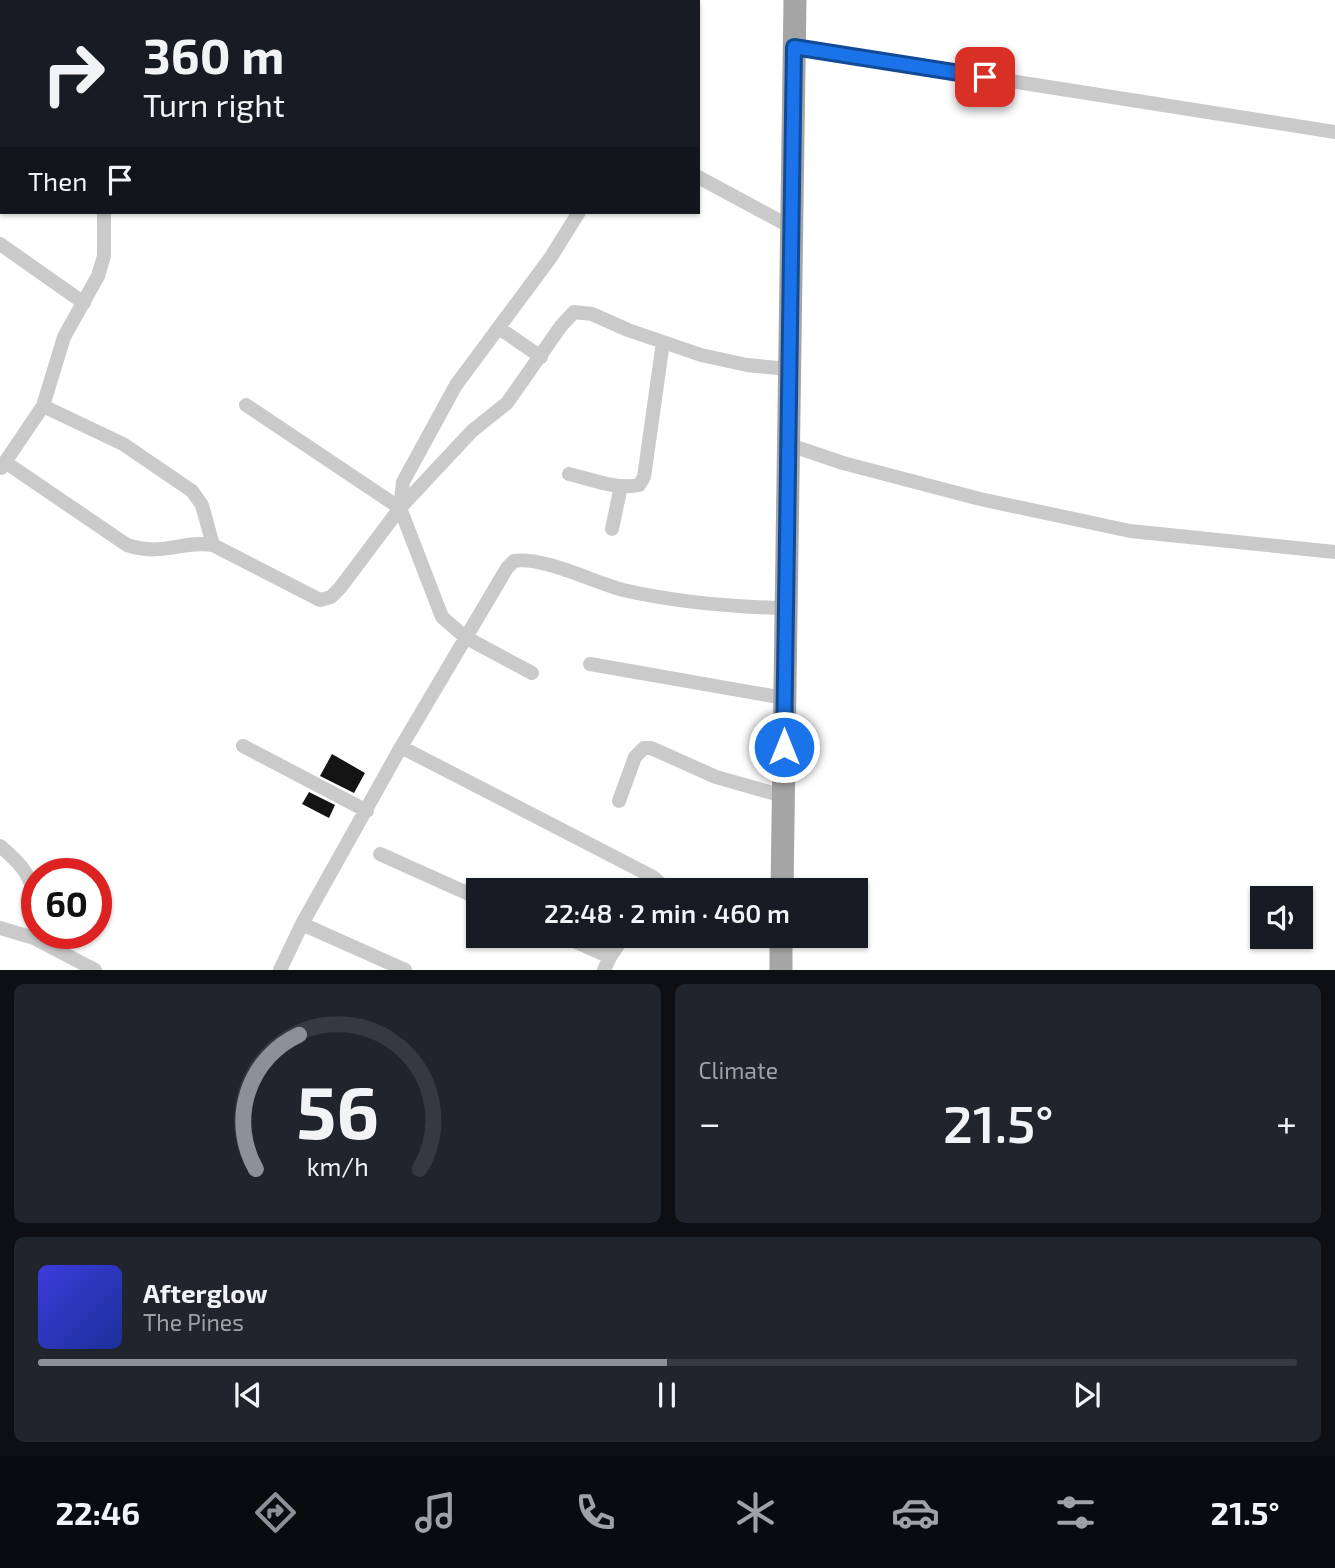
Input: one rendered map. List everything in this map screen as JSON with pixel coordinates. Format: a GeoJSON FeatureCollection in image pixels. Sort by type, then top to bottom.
{"type":"FeatureCollection","features":[{"type":"Feature","properties":{"kind":"main road"},"geometry":{"type":"LineString","coordinates":[[782,878],[795,0]]}},
{"type":"Feature","properties":{"kind":"main road"},"geometry":{"type":"LineString","coordinates":[[781,948],[781,970]]}},
{"type":"Feature","properties":{"kind":"street"},"geometry":{"type":"LineString","coordinates":[[794,47],[1335,132]]}},
{"type":"Feature","properties":{"kind":"street"},"geometry":{"type":"LineString","coordinates":[[700,178],[791,227]]}},
{"type":"Feature","properties":{"kind":"street"},"geometry":{"type":"LineString","coordinates":[[104,214],[104,256],[98,276],[64,337],[43,406],[3,466],[127,545],[151,550],[213,545],[320,600],[331,597],[340,588],[400,508],[472,431],[507,403],[561,326],[574,312],[592,314],[628,330],[733,363],[789,369]]}},
{"type":"Feature","properties":{"kind":"street"},"geometry":{"type":"LineString","coordinates":[[532,673],[450,626],[436,608],[400,508],[403,482],[456,384],[551,257],[578,214]]}},
{"type":"Feature","properties":{"kind":"street"},"geometry":{"type":"LineString","coordinates":[[0,244],[84,303]]}},
{"type":"Feature","properties":{"kind":"street"},"geometry":{"type":"LineString","coordinates":[[499,328],[541,356]]}},
{"type":"Feature","properties":{"kind":"street"},"geometry":{"type":"LineString","coordinates":[[569,474],[621,486],[639,485],[644,477],[663,342]]}},
{"type":"Feature","properties":{"kind":"street"},"geometry":{"type":"LineString","coordinates":[[246,405],[400,508]]}},
{"type":"Feature","properties":{"kind":"street"},"geometry":{"type":"LineString","coordinates":[[43,406],[123,444],[192,491],[202,505],[213,545]]}},
{"type":"Feature","properties":{"kind":"street"},"geometry":{"type":"LineString","coordinates":[[787,444],[843,463],[980,499],[1130,531],[1335,552]]}},
{"type":"Feature","properties":{"kind":"street"},"geometry":{"type":"LineString","coordinates":[[612,529],[621,486]]}},
{"type":"Feature","properties":{"kind":"street"},"geometry":{"type":"LineString","coordinates":[[280,970],[302,924],[401,747],[513,561],[533,561],[621,589],[662,598],[743,607],[785,608]]}},
{"type":"Feature","properties":{"kind":"street"},"geometry":{"type":"LineString","coordinates":[[590,664],[784,698]]}},
{"type":"Feature","properties":{"kind":"street"},"geometry":{"type":"LineString","coordinates":[[243,746],[367,811]]}},
{"type":"Feature","properties":{"kind":"street"},"geometry":{"type":"LineString","coordinates":[[401,747],[654,878]]}},
{"type":"Feature","properties":{"kind":"street"},"geometry":{"type":"LineString","coordinates":[[619,801],[635,757],[644,748],[651,748],[716,777],[783,796]]}},
{"type":"Feature","properties":{"kind":"street"},"geometry":{"type":"LineString","coordinates":[[0,846],[21,866]]}},
{"type":"Feature","properties":{"kind":"street"},"geometry":{"type":"LineString","coordinates":[[380,854],[466,893]]}},
{"type":"Feature","properties":{"kind":"street"},"geometry":{"type":"LineString","coordinates":[[302,924],[405,970]]}},
{"type":"Feature","properties":{"kind":"street"},"geometry":{"type":"LineString","coordinates":[[0,928],[21,933]]}},
{"type":"Feature","properties":{"kind":"street"},"geometry":{"type":"LineString","coordinates":[[583,948],[607,963],[616,948]]}},
{"type":"Feature","properties":{"kind":"street"},"geometry":{"type":"LineString","coordinates":[[61,949],[95,970]]}},
{"type":"Feature","properties":{"kind":"building"},"geometry":{"type":"Polygon","coordinates":[[[332,754],[365,773],[354,793],[320,776],[332,754]]]}},
{"type":"Feature","properties":{"kind":"building"},"geometry":{"type":"Polygon","coordinates":[[[309,792],[335,805],[329,818],[302,804],[309,792]]]}},
{"type":"Feature","properties":{"kind":"route"},"geometry":{"type":"LineString","coordinates":[[784,747],[794,47],[985,77]]}}]}
